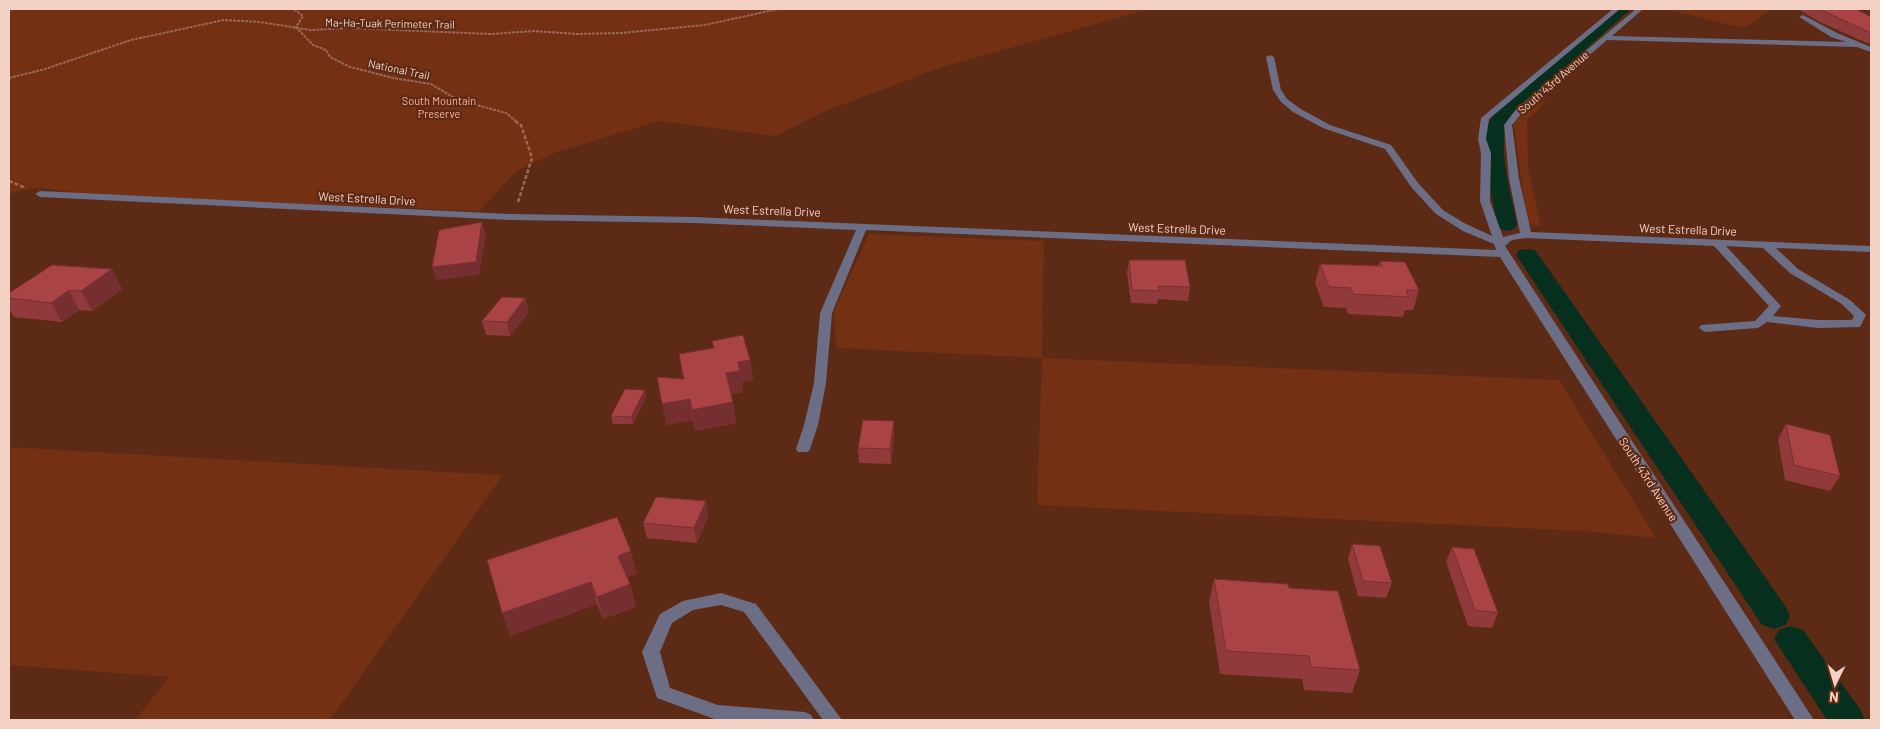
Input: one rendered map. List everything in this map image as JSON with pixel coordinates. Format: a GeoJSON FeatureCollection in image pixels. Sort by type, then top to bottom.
{"type":"FeatureCollection","features":[{"type":"Feature","properties":{"kind":"street","name":"South 43rd Avenue"},"geometry":{"type":"LineString","coordinates":[[1617,9],[1485,118],[1482,139],[1486,154],[1485,201],[1490,220],[1503,246],[1805,720]]}},
{"type":"Feature","properties":{"kind":"street","name":"South 43rd Avenue"},"geometry":{"type":"LineString","coordinates":[[1526,235],[1514,179],[1508,125],[1520,110],[1640,9]]}},
{"type":"Feature","properties":{"kind":"street"},"geometry":{"type":"LineString","coordinates":[[1803,17],[1834,35],[1871,50]]}},
{"type":"Feature","properties":{"kind":"street"},"geometry":{"type":"LineString","coordinates":[[1605,38],[1856,45]]}},
{"type":"Feature","properties":{"kind":"street"},"geometry":{"type":"LineString","coordinates":[[1270,57],[1277,90],[1285,102],[1312,120],[1349,135],[1388,147],[1402,169],[1446,217],[1466,229],[1503,246]]}},
{"type":"Feature","properties":{"kind":"street","name":"West Estrella Drive"},"geometry":{"type":"LineString","coordinates":[[40,194],[511,217],[694,220],[862,227],[1503,246],[1526,235],[1871,250]]}},
{"type":"Feature","properties":{"kind":"street"},"geometry":{"type":"LineString","coordinates":[[803,449],[811,425],[820,383],[826,313],[862,227]]}},
{"type":"Feature","properties":{"kind":"street"},"geometry":{"type":"LineString","coordinates":[[1705,328],[1758,324],[1775,306],[1717,243]]}},
{"type":"Feature","properties":{"kind":"street"},"geometry":{"type":"LineString","coordinates":[[1763,318],[1818,324],[1856,324],[1860,315],[1846,302],[1794,271],[1766,245]]}},
{"type":"Feature","properties":{"kind":"street"},"geometry":{"type":"LineString","coordinates":[[804,720],[718,713],[663,693],[651,652],[666,619],[690,606],[721,599],[750,608],[833,720]]}},
{"type":"Feature","properties":{"kind":"path"},"geometry":{"type":"LineString","coordinates":[[294,9],[303,16],[296,27]]}},
{"type":"Feature","properties":{"kind":"path","name":"Ma-Ha-Tuak Perimeter Trail"},"geometry":{"type":"LineString","coordinates":[[9,78],[44,69],[131,40],[224,20],[260,22],[310,30],[348,28],[492,34],[534,31],[577,34],[621,33],[705,25],[778,9]]}},
{"type":"Feature","properties":{"kind":"path","name":"National Trail"},"geometry":{"type":"LineString","coordinates":[[296,27],[313,45],[326,50],[330,57],[350,67],[393,78],[431,84],[458,100],[506,113],[520,125],[532,158],[520,199],[511,217]]}},
{"type":"Feature","properties":{"kind":"green space","name":"South Mountain Preserve"},"geometry":{"type":"Polygon","coordinates":[[[9,9],[1149,9],[942,67],[823,112],[776,136],[659,121],[554,153],[517,171],[479,211],[89,195],[38,188],[18,191],[9,195],[9,9]]]}},
{"type":"Feature","properties":{"kind":"green space"},"geometry":{"type":"Polygon","coordinates":[[[1668,9],[1771,9],[1746,27],[1733,26],[1668,9]]]}},
{"type":"Feature","properties":{"kind":"green space"},"geometry":{"type":"Polygon","coordinates":[[[1536,101],[1546,102],[1527,120],[1528,169],[1541,226],[1527,224],[1514,123],[1536,101]]]}},
{"type":"Feature","properties":{"kind":"green space"},"geometry":{"type":"Polygon","coordinates":[[[869,234],[1044,241],[1042,358],[836,348],[834,311],[869,234]]]}},
{"type":"Feature","properties":{"kind":"green space"},"geometry":{"type":"Polygon","coordinates":[[[1042,358],[1559,380],[1656,538],[1583,531],[1037,505],[1042,358]]]}},
{"type":"Feature","properties":{"kind":"green space"},"geometry":{"type":"Polygon","coordinates":[[[9,447],[503,475],[330,720],[135,720],[169,677],[9,665],[9,447]]]}},
{"type":"Feature","properties":{"kind":"building"},"geometry":{"type":"Polygon","coordinates":[[[1819,9],[1856,9],[1871,17],[1871,33],[1819,9]]]}},
{"type":"Feature","properties":{"kind":"building"},"geometry":{"type":"Polygon","coordinates":[[[482,222],[476,262],[432,267],[439,230],[482,222]]]}},
{"type":"Feature","properties":{"kind":"building"},"geometry":{"type":"Polygon","coordinates":[[[1129,260],[1185,260],[1190,287],[1158,286],[1159,291],[1132,290],[1129,260]]]}},
{"type":"Feature","properties":{"kind":"building"},"geometry":{"type":"Polygon","coordinates":[[[1380,261],[1405,262],[1419,290],[1406,290],[1409,297],[1353,294],[1351,288],[1329,287],[1320,264],[1382,266],[1380,261]]]}},
{"type":"Feature","properties":{"kind":"building"},"geometry":{"type":"Polygon","coordinates":[[[52,265],[112,269],[81,291],[69,290],[51,303],[9,298],[9,293],[52,265]]]}},
{"type":"Feature","properties":{"kind":"building"},"geometry":{"type":"Polygon","coordinates":[[[502,297],[525,298],[507,322],[482,321],[502,297]]]}},
{"type":"Feature","properties":{"kind":"building"},"geometry":{"type":"Polygon","coordinates":[[[743,335],[750,360],[738,362],[740,371],[726,373],[733,402],[692,410],[690,399],[662,404],[657,377],[684,379],[679,354],[714,348],[712,341],[743,335]]]}},
{"type":"Feature","properties":{"kind":"building"},"geometry":{"type":"Polygon","coordinates":[[[625,389],[645,390],[631,417],[611,416],[625,389]]]}},
{"type":"Feature","properties":{"kind":"building"},"geometry":{"type":"Polygon","coordinates":[[[863,420],[894,421],[890,449],[858,448],[863,420]]]}},
{"type":"Feature","properties":{"kind":"building"},"geometry":{"type":"Polygon","coordinates":[[[1786,424],[1830,435],[1840,476],[1794,465],[1786,424]]]}},
{"type":"Feature","properties":{"kind":"building"},"geometry":{"type":"Polygon","coordinates":[[[656,497],[706,501],[694,528],[643,523],[656,497]]]}},
{"type":"Feature","properties":{"kind":"building"},"geometry":{"type":"Polygon","coordinates":[[[617,517],[631,551],[618,556],[630,584],[597,597],[591,582],[502,613],[487,560],[617,517]]]}},
{"type":"Feature","properties":{"kind":"building"},"geometry":{"type":"Polygon","coordinates":[[[1352,544],[1380,546],[1392,583],[1363,581],[1352,544]]]}},
{"type":"Feature","properties":{"kind":"building"},"geometry":{"type":"Polygon","coordinates":[[[1452,547],[1474,549],[1498,613],[1475,610],[1452,547]]]}},
{"type":"Feature","properties":{"kind":"building"},"geometry":{"type":"Polygon","coordinates":[[[1214,579],[1288,584],[1289,588],[1338,591],[1360,670],[1311,667],[1309,656],[1226,651],[1214,579]]]}},
{"type":"Feature","properties":{"kind":"waterway"},"geometry":{"type":"LineString","coordinates":[[1507,225],[1495,152],[1495,131],[1498,122],[1506,110],[1624,9]]}},
{"type":"Feature","properties":{"kind":"waterway"},"geometry":{"type":"LineString","coordinates":[[1527,255],[1774,616]]}},
{"type":"Feature","properties":{"kind":"waterway"},"geometry":{"type":"LineString","coordinates":[[1791,639],[1847,720]]}}]}
